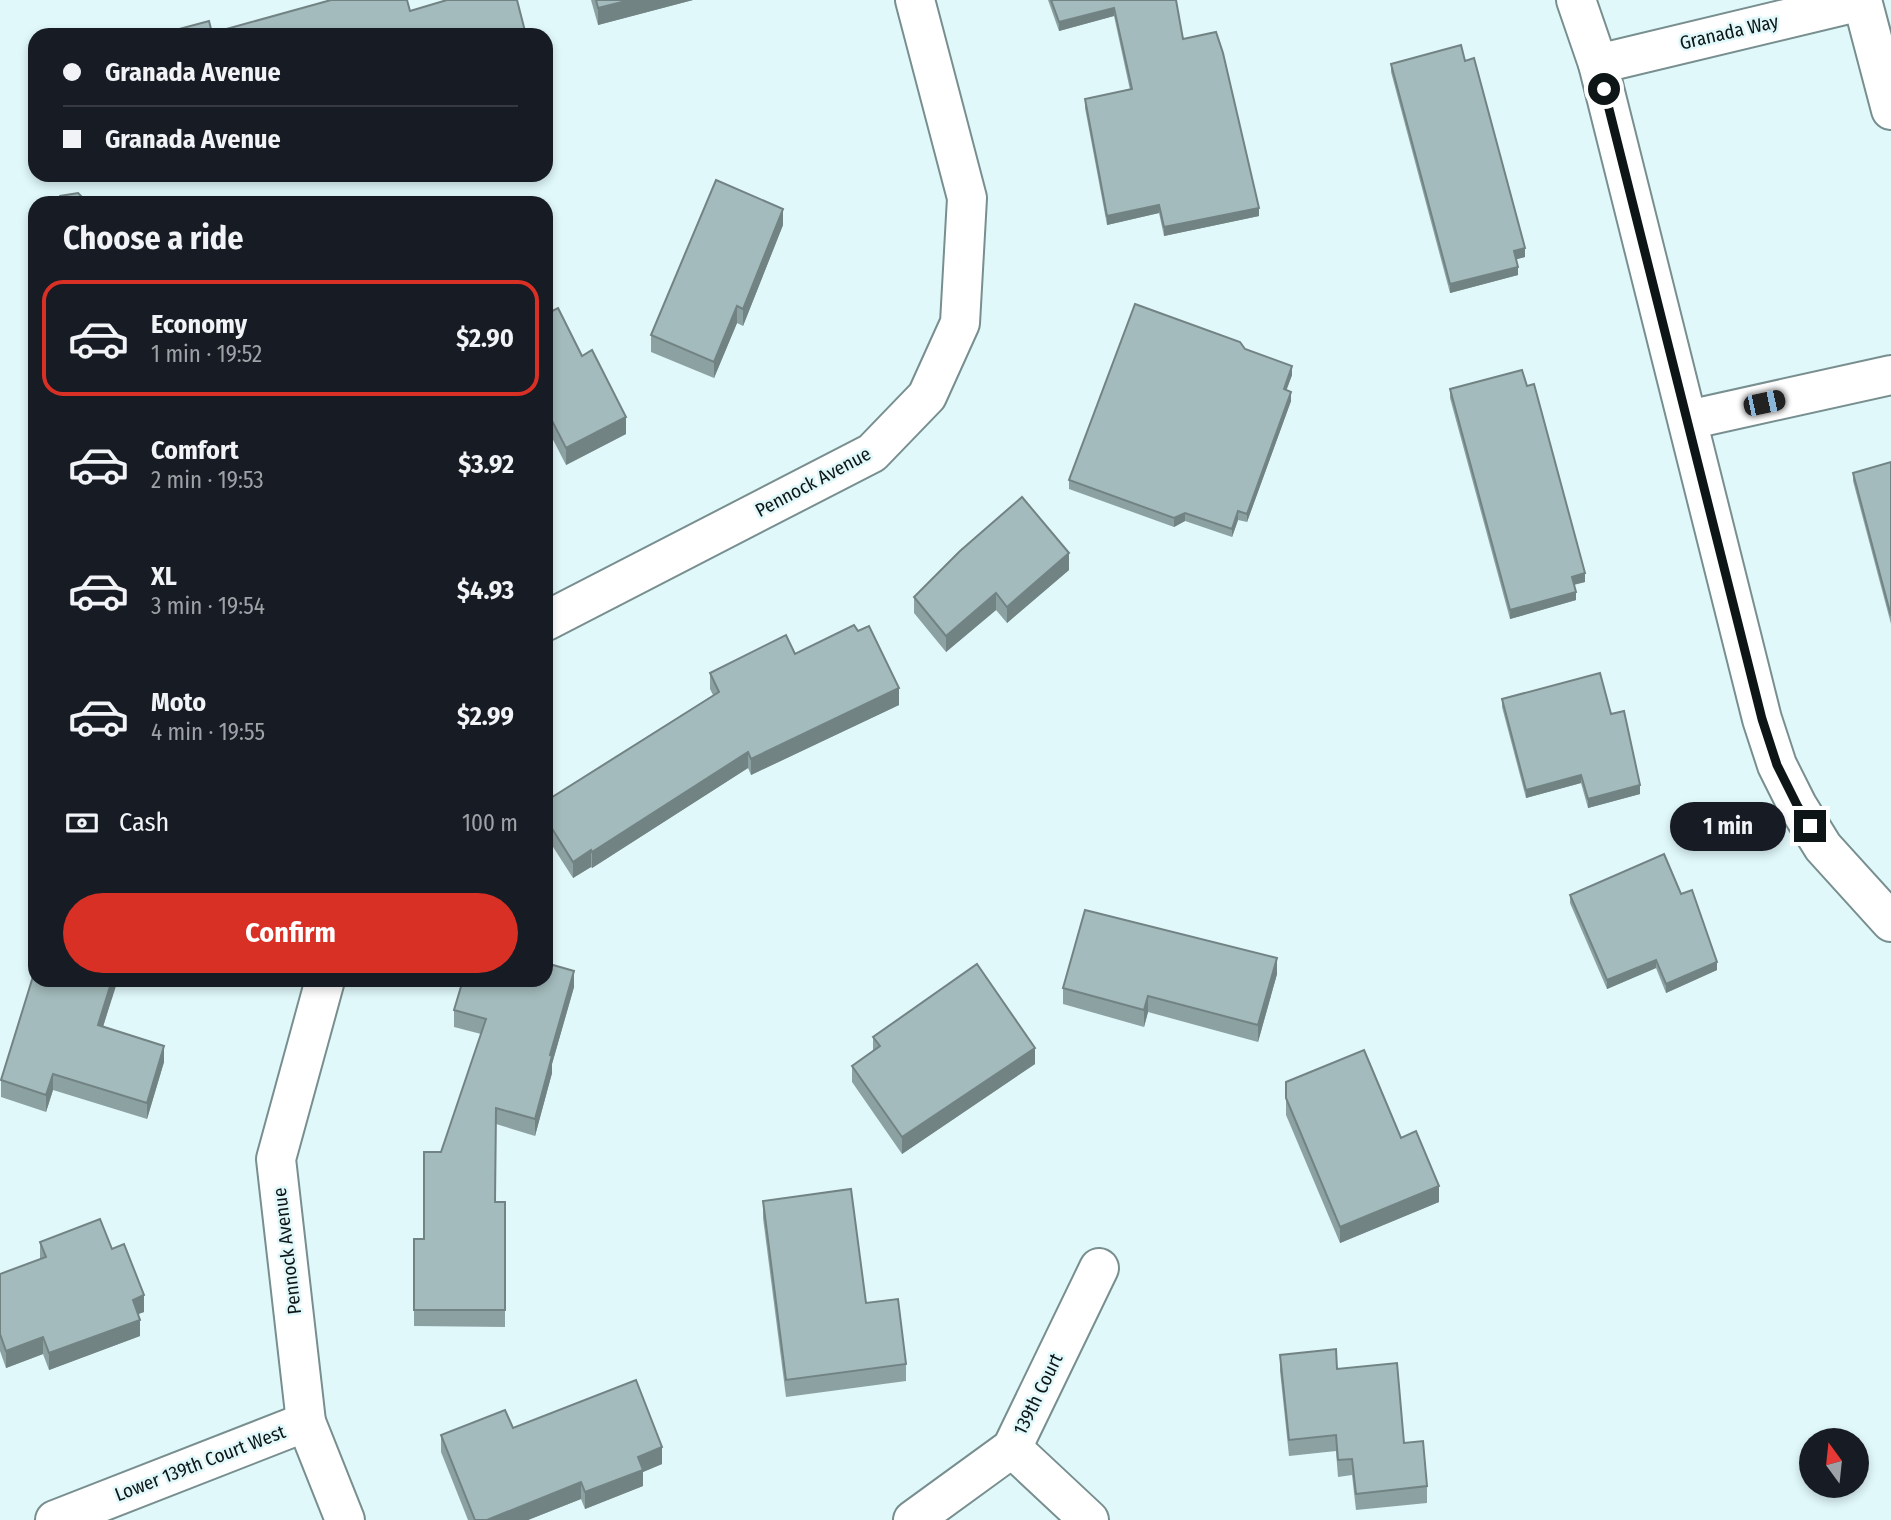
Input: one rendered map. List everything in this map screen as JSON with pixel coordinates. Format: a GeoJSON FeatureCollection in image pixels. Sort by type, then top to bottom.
{"type":"FeatureCollection","features":[{"type":"Feature","properties":{"kind":"street","name":"Pennock Avenue"},"geometry":{"type":"LineString","coordinates":[[553,617],[873,453],[927,396],[960,323],[967,198],[915,0]]}},
{"type":"Feature","properties":{"kind":"street"},"geometry":{"type":"LineString","coordinates":[[1576,0],[1598,64],[1762,719],[1777,765],[1797,805],[1823,847],[1891,922]]}},
{"type":"Feature","properties":{"kind":"street","name":"Granada Way"},"geometry":{"type":"LineString","coordinates":[[1598,64],[1862,1],[1891,110]]}},
{"type":"Feature","properties":{"kind":"street"},"geometry":{"type":"LineString","coordinates":[[1688,420],[1891,375]]}},
{"type":"Feature","properties":{"kind":"street","name":"Pennock Avenue"},"geometry":{"type":"LineString","coordinates":[[323,987],[276,1159],[306,1422],[345,1520]]}},
{"type":"Feature","properties":{"kind":"street","name":"139th Court"},"geometry":{"type":"LineString","coordinates":[[913,1520],[1013,1448],[1099,1268]]}},
{"type":"Feature","properties":{"kind":"street","name":"Lower 139th Court West"},"geometry":{"type":"LineString","coordinates":[[55,1520],[306,1422]]}},
{"type":"Feature","properties":{"kind":"street"},"geometry":{"type":"LineString","coordinates":[[1013,1448],[1089,1520]]}},
{"type":"Feature","properties":{"kind":"building"},"geometry":{"type":"Polygon","coordinates":[[[331,0],[407,0],[410,11],[447,0],[517,0],[524,28],[230,28],[331,0]]]}},
{"type":"Feature","properties":{"kind":"building"},"geometry":{"type":"Polygon","coordinates":[[[596,0],[630,0],[598,8],[596,0]]]}},
{"type":"Feature","properties":{"kind":"building"},"geometry":{"type":"Polygon","coordinates":[[[1051,0],[1176,0],[1183,39],[1216,32],[1259,208],[1164,227],[1159,205],[1107,216],[1085,99],[1132,89],[1114,8],[1059,22],[1051,0]]]}},
{"type":"Feature","properties":{"kind":"building"},"geometry":{"type":"Polygon","coordinates":[[[209,21],[211,28],[183,28],[209,21]]]}},
{"type":"Feature","properties":{"kind":"building"},"geometry":{"type":"Polygon","coordinates":[[[1461,45],[1465,61],[1474,58],[1525,248],[1514,251],[1518,267],[1450,284],[1391,64],[1461,45]]]}},
{"type":"Feature","properties":{"kind":"building"},"geometry":{"type":"Polygon","coordinates":[[[716,180],[783,209],[743,309],[737,306],[714,362],[651,335],[716,180]]]}},
{"type":"Feature","properties":{"kind":"building"},"geometry":{"type":"Polygon","coordinates":[[[78,193],[81,196],[60,196],[78,193]]]}},
{"type":"Feature","properties":{"kind":"building"},"geometry":{"type":"Polygon","coordinates":[[[1135,304],[1240,342],[1245,349],[1292,366],[1284,389],[1291,392],[1247,514],[1238,511],[1232,529],[1185,513],[1174,518],[1069,480],[1135,304]]]}},
{"type":"Feature","properties":{"kind":"building"},"geometry":{"type":"Polygon","coordinates":[[[558,308],[582,356],[592,350],[626,417],[566,448],[553,423],[553,310],[558,308]]]}},
{"type":"Feature","properties":{"kind":"building"},"geometry":{"type":"Polygon","coordinates":[[[1522,370],[1527,386],[1534,384],[1585,573],[1572,577],[1576,592],[1510,610],[1450,389],[1522,370]]]}},
{"type":"Feature","properties":{"kind":"building"},"geometry":{"type":"Polygon","coordinates":[[[1891,462],[1891,616],[1853,473],[1891,462]]]}},
{"type":"Feature","properties":{"kind":"building"},"geometry":{"type":"Polygon","coordinates":[[[1022,497],[1069,553],[1007,607],[996,593],[946,636],[914,597],[960,551],[1022,497]]]}},
{"type":"Feature","properties":{"kind":"building"},"geometry":{"type":"Polygon","coordinates":[[[854,625],[858,631],[869,626],[899,688],[751,759],[748,752],[573,862],[553,830],[553,797],[719,692],[710,673],[786,635],[795,654],[854,625]]]}},
{"type":"Feature","properties":{"kind":"building"},"geometry":{"type":"Polygon","coordinates":[[[1600,673],[1611,714],[1624,711],[1640,785],[1588,799],[1581,775],[1526,790],[1502,699],[1600,673]]]}},
{"type":"Feature","properties":{"kind":"building"},"geometry":{"type":"Polygon","coordinates":[[[1664,854],[1681,894],[1692,890],[1717,962],[1666,984],[1656,960],[1607,980],[1570,895],[1664,854]]]}},
{"type":"Feature","properties":{"kind":"building"},"geometry":{"type":"Polygon","coordinates":[[[1085,910],[1277,958],[1258,1025],[1148,996],[1144,1010],[1063,988],[1085,910]]]}},
{"type":"Feature","properties":{"kind":"building"},"geometry":{"type":"Polygon","coordinates":[[[977,964],[1035,1048],[902,1137],[852,1066],[880,1046],[873,1037],[977,964]]]}},
{"type":"Feature","properties":{"kind":"building"},"geometry":{"type":"Polygon","coordinates":[[[553,965],[574,971],[535,1119],[496,1108],[495,1202],[505,1202],[505,1310],[414,1310],[414,1239],[424,1239],[424,1152],[441,1152],[486,1019],[454,1010],[461,987],[553,987],[553,965]]]}},
{"type":"Feature","properties":{"kind":"building"},"geometry":{"type":"Polygon","coordinates":[[[30,987],[110,987],[98,1025],[164,1046],[147,1103],[53,1074],[46,1095],[1,1080],[30,987]]]}},
{"type":"Feature","properties":{"kind":"building"},"geometry":{"type":"Polygon","coordinates":[[[1364,1050],[1401,1138],[1416,1131],[1439,1186],[1340,1227],[1286,1098],[1286,1082],[1364,1050]]]}},
{"type":"Feature","properties":{"kind":"building"},"geometry":{"type":"Polygon","coordinates":[[[851,1189],[866,1303],[898,1299],[906,1364],[786,1380],[763,1201],[851,1189]]]}},
{"type":"Feature","properties":{"kind":"building"},"geometry":{"type":"Polygon","coordinates":[[[100,1219],[112,1249],[124,1244],[144,1295],[133,1300],[140,1320],[49,1353],[43,1337],[6,1351],[0,1334],[0,1274],[46,1257],[40,1242],[100,1219]]]}},
{"type":"Feature","properties":{"kind":"building"},"geometry":{"type":"Polygon","coordinates":[[[1336,1349],[1337,1369],[1397,1363],[1404,1443],[1423,1441],[1427,1486],[1356,1494],[1352,1459],[1338,1460],[1336,1435],[1289,1440],[1280,1355],[1336,1349]]]}},
{"type":"Feature","properties":{"kind":"building"},"geometry":{"type":"Polygon","coordinates":[[[636,1380],[662,1447],[638,1457],[643,1470],[585,1492],[581,1482],[487,1520],[475,1520],[441,1435],[505,1410],[513,1428],[636,1380]]]}},
{"type":"Feature","properties":{"kind":"route"},"geometry":{"type":"LineString","coordinates":[[1604,89],[1762,719],[1777,765],[1810,826]]}}]}
